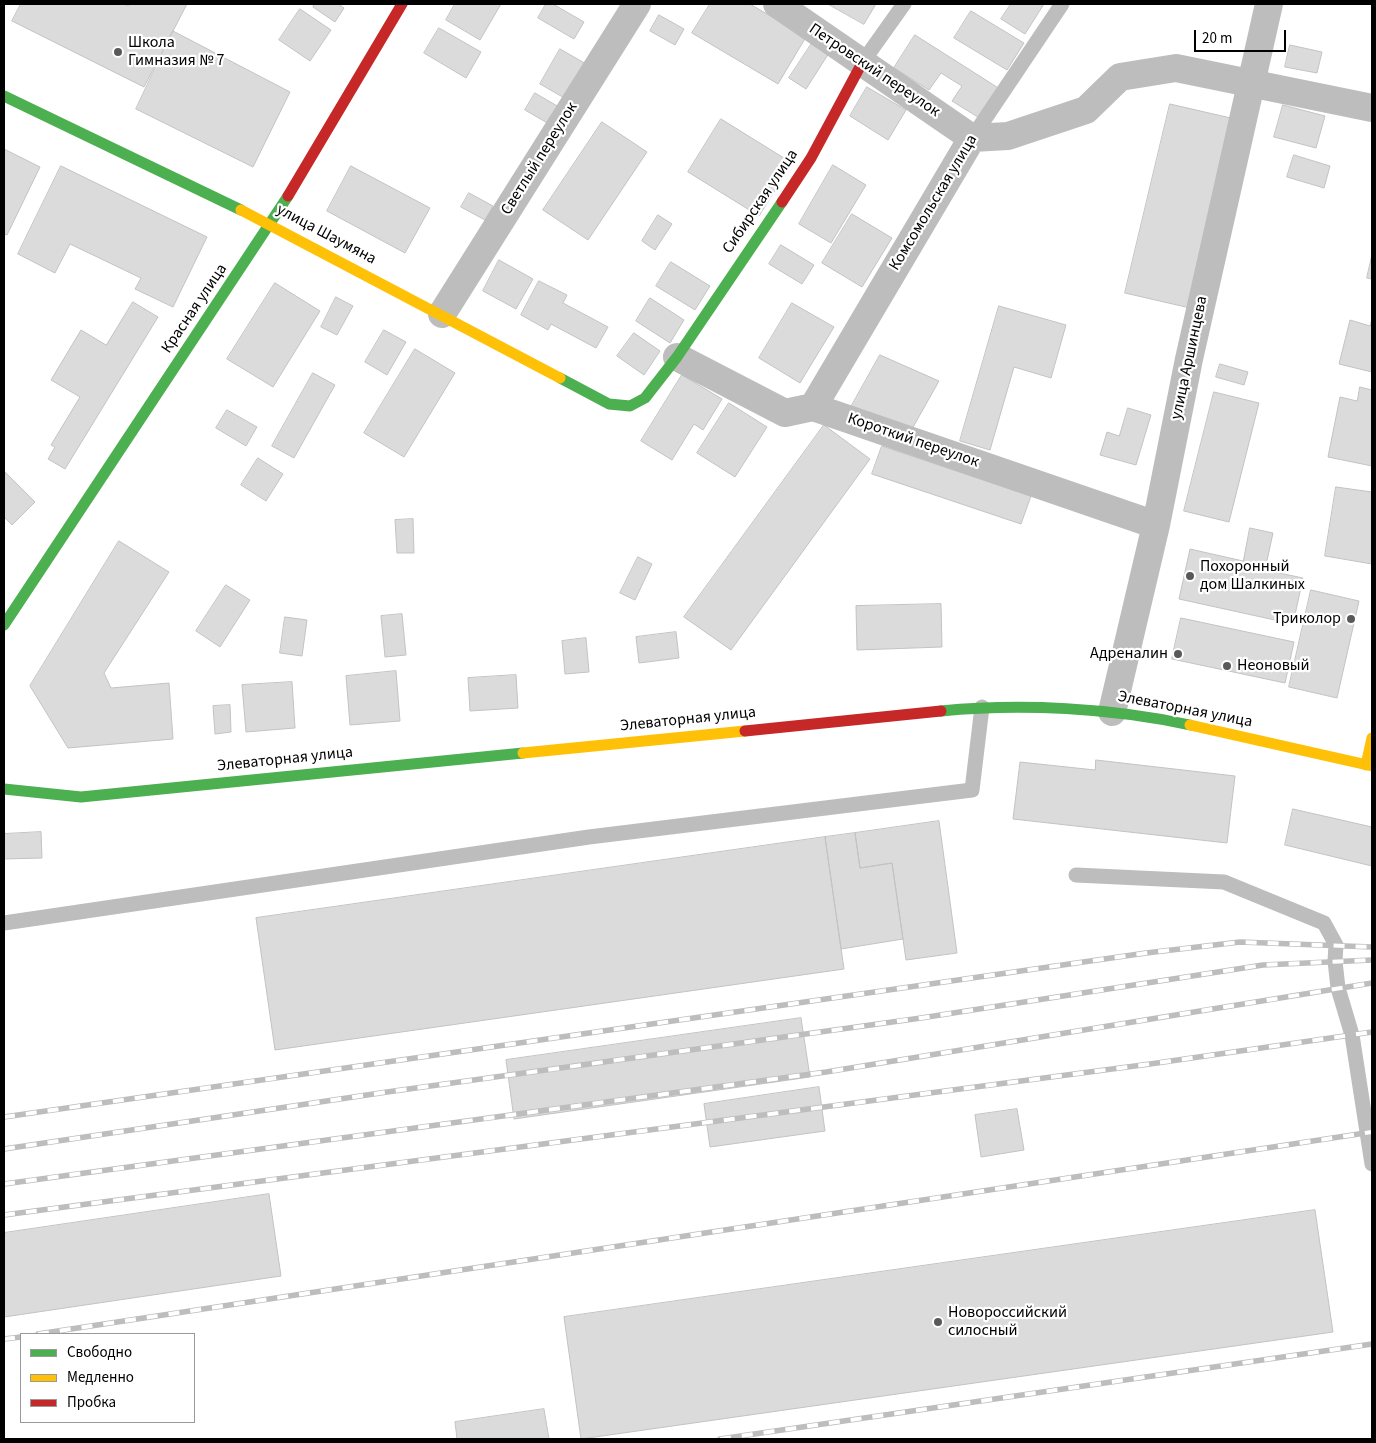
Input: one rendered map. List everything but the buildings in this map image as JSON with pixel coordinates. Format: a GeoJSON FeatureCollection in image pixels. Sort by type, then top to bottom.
{"type":"FeatureCollection","features":[{"type":"Feature","properties":{"kind":"street","name":"Красная улица"},"geometry":{"type":"LineString","coordinates":[[4,625],[271,224],[402,4]]}},
{"type":"Feature","properties":{"kind":"street","name":"Светлый переулок"},"geometry":{"type":"LineString","coordinates":[[442,314],[638,4]]}},
{"type":"Feature","properties":{"kind":"street","name":"Петровский переулок"},"geometry":{"type":"LineString","coordinates":[[777,4],[972,138]]}},
{"type":"Feature","properties":{"kind":"street","name":"улица Аршинцева"},"geometry":{"type":"LineString","coordinates":[[1112,712],[1156,525],[1189,359],[1269,4]]}},
{"type":"Feature","properties":{"kind":"street","name":"Сибирская улица"},"geometry":{"type":"LineString","coordinates":[[630,406],[646,398],[677,357],[811,158],[862,64]]}},
{"type":"Feature","properties":{"kind":"street"},"geometry":{"type":"LineString","coordinates":[[972,138],[1008,136],[1086,110],[1120,77],[1176,68],[1372,108]]}},
{"type":"Feature","properties":{"kind":"street","name":"улица Шаумяна"},"geometry":{"type":"LineString","coordinates":[[4,96],[271,224],[609,404],[630,406]]}},
{"type":"Feature","properties":{"kind":"street","name":"Комсомольская улица"},"geometry":{"type":"LineString","coordinates":[[813,406],[972,138]]}},
{"type":"Feature","properties":{"kind":"street"},"geometry":{"type":"LineString","coordinates":[[677,357],[785,413],[813,406]]}},
{"type":"Feature","properties":{"kind":"street","name":"Короткий переулок"},"geometry":{"type":"LineString","coordinates":[[813,406],[1156,525]]}},
{"type":"Feature","properties":{"kind":"street","name":"Элеваторная улица"},"geometry":{"type":"LineString","coordinates":[[4,789],[81,797],[982,708],[1112,712],[1148,716],[1369,766]]}},
{"type":"Feature","properties":{"kind":"street"},"geometry":{"type":"LineString","coordinates":[[1369,766],[1372,738]]}},
{"type":"Feature","properties":{"kind":"lane","name":"Сибирская улица"},"geometry":{"type":"LineString","coordinates":[[862,64],[904,4]]}},
{"type":"Feature","properties":{"kind":"lane","name":"Комсомольская улица"},"geometry":{"type":"LineString","coordinates":[[972,138],[1062,4]]}},
{"type":"Feature","properties":{"kind":"lane"},"geometry":{"type":"LineString","coordinates":[[4,923],[589,837],[972,790],[982,708]]}},
{"type":"Feature","properties":{"kind":"lane"},"geometry":{"type":"LineString","coordinates":[[1076,875],[1224,882],[1324,923],[1336,945],[1335,961],[1338,988],[1352,1035],[1372,1164]]}},
{"type":"Feature","properties":{"kind":"railway"},"geometry":{"type":"LineString","coordinates":[[4,1117],[1146,953],[1240,942],[1372,947]]}},
{"type":"Feature","properties":{"kind":"railway"},"geometry":{"type":"LineString","coordinates":[[4,1149],[387,1092],[921,1018],[1263,965],[1372,960]]}},
{"type":"Feature","properties":{"kind":"railway"},"geometry":{"type":"LineString","coordinates":[[4,1184],[826,1072],[1372,983]]}},
{"type":"Feature","properties":{"kind":"railway"},"geometry":{"type":"LineString","coordinates":[[4,1215],[1150,1064],[1372,1032]]}},
{"type":"Feature","properties":{"kind":"railway"},"geometry":{"type":"LineString","coordinates":[[45,1333],[1372,1132]]}},
{"type":"Feature","properties":{"kind":"railway"},"geometry":{"type":"LineString","coordinates":[[4,1339],[20,1337]]}},
{"type":"Feature","properties":{"kind":"railway"},"geometry":{"type":"LineString","coordinates":[[720,1439],[1372,1344]]}},
{"type":"Feature","properties":{"kind":"traffic: fast"},"geometry":{"type":"LineString","coordinates":[[4,96],[241,210]]}},
{"type":"Feature","properties":{"kind":"traffic: fast"},"geometry":{"type":"LineString","coordinates":[[4,625],[288,196]]}},
{"type":"Feature","properties":{"kind":"traffic: fast"},"geometry":{"type":"LineString","coordinates":[[560,378],[609,404],[630,406],[645,398],[677,357],[782,202]]}},
{"type":"Feature","properties":{"kind":"traffic: fast"},"geometry":{"type":"LineString","coordinates":[[941,711],[1034,707],[1098,711],[1190,725]]}},
{"type":"Feature","properties":{"kind":"traffic: fast"},"geometry":{"type":"LineString","coordinates":[[4,789],[81,797],[523,753]]}},
{"type":"Feature","properties":{"kind":"traffic: slow"},"geometry":{"type":"LineString","coordinates":[[241,210],[560,378]]}},
{"type":"Feature","properties":{"kind":"traffic: slow"},"geometry":{"type":"LineString","coordinates":[[1190,725],[1372,766]]}},
{"type":"Feature","properties":{"kind":"traffic: slow"},"geometry":{"type":"LineString","coordinates":[[523,753],[745,731]]}},
{"type":"Feature","properties":{"kind":"traffic: slow"},"geometry":{"type":"LineString","coordinates":[[1366,765],[1372,738]]}},
{"type":"Feature","properties":{"kind":"traffic: jam"},"geometry":{"type":"LineString","coordinates":[[288,196],[402,4]]}},
{"type":"Feature","properties":{"kind":"traffic: jam"},"geometry":{"type":"LineString","coordinates":[[782,202],[811,158],[862,63]]}},
{"type":"Feature","properties":{"kind":"traffic: jam"},"geometry":{"type":"LineString","coordinates":[[745,731],[941,711]]}},
{"type":"Feature","properties":{"kind":"place","name":"Школа Гимназия № 7"},"geometry":{"type":"Point","coordinates":[118,52]}},
{"type":"Feature","properties":{"kind":"place","name":"Похоронный дом Шалкиных"},"geometry":{"type":"Point","coordinates":[1190,576]}},
{"type":"Feature","properties":{"kind":"place","name":"Триколор"},"geometry":{"type":"Point","coordinates":[1351,619]}},
{"type":"Feature","properties":{"kind":"place","name":"Адреналин"},"geometry":{"type":"Point","coordinates":[1178,654]}},
{"type":"Feature","properties":{"kind":"place","name":"Неоновый"},"geometry":{"type":"Point","coordinates":[1227,666]}},
{"type":"Feature","properties":{"kind":"place","name":"Новороссийский силосный"},"geometry":{"type":"Point","coordinates":[938,1322]}}]}
